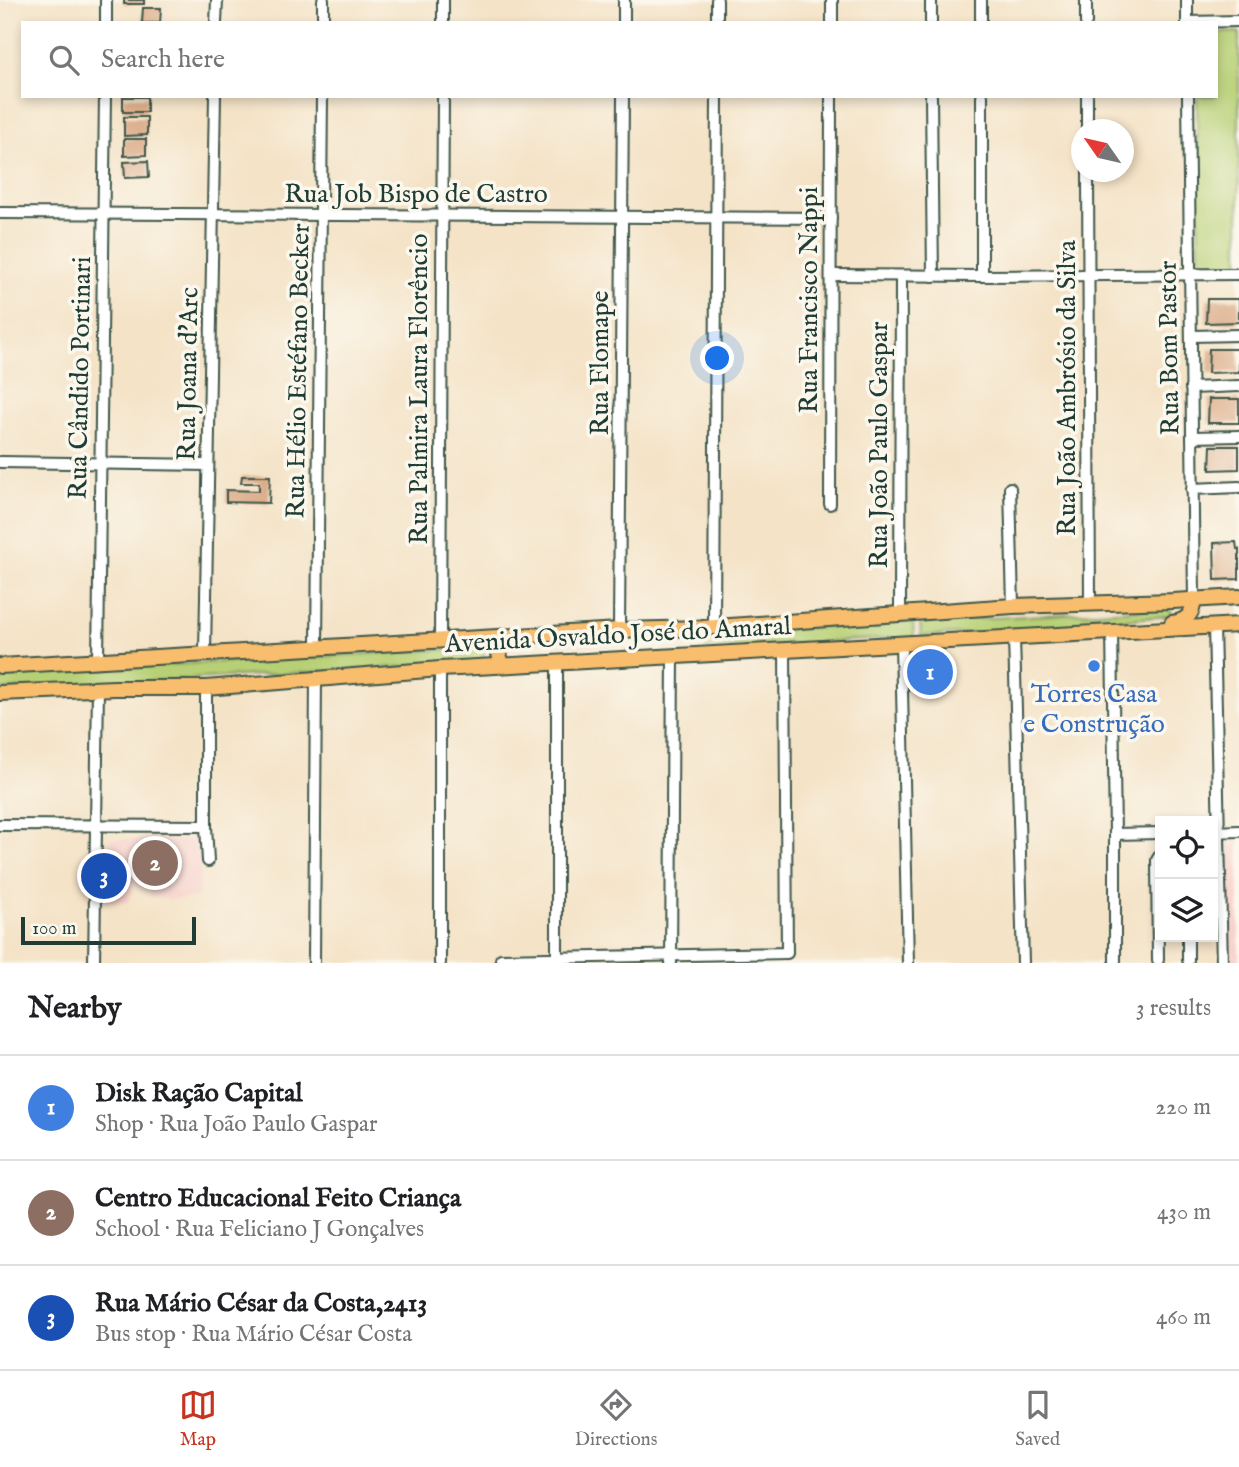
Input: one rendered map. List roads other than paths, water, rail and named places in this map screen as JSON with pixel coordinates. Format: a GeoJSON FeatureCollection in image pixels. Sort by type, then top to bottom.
{"type":"FeatureCollection","features":[{"type":"Feature","properties":{"kind":"main road","name":"Avenida Osvaldo José do Amaral"},"geometry":{"type":"LineString","coordinates":[[0,666],[508,636],[714,627],[1013,606],[1239,597]]}},
{"type":"Feature","properties":{"kind":"main road"},"geometry":{"type":"LineString","coordinates":[[1112,631],[1185,620],[1192,612],[1194,599]]}},
{"type":"Feature","properties":{"kind":"main road","name":"Avenida Osvaldo José do Amaral"},"geometry":{"type":"LineString","coordinates":[[0,693],[98,688],[206,688],[440,668],[1239,625]]}},
{"type":"Feature","properties":{"kind":"main road"},"geometry":{"type":"LineString","coordinates":[[504,665],[500,661],[499,650],[500,644],[508,636]]}},
{"type":"Feature","properties":{"kind":"street"},"geometry":{"type":"LineString","coordinates":[[106,0],[106,21]]}},
{"type":"Feature","properties":{"kind":"street"},"geometry":{"type":"LineString","coordinates":[[216,21],[217,0]]}},
{"type":"Feature","properties":{"kind":"street"},"geometry":{"type":"LineString","coordinates":[[323,0],[323,21]]}},
{"type":"Feature","properties":{"kind":"street"},"geometry":{"type":"LineString","coordinates":[[443,0],[443,21]]}},
{"type":"Feature","properties":{"kind":"street"},"geometry":{"type":"LineString","coordinates":[[624,0],[624,21]]}},
{"type":"Feature","properties":{"kind":"street"},"geometry":{"type":"LineString","coordinates":[[717,21],[718,0]]}},
{"type":"Feature","properties":{"kind":"street"},"geometry":{"type":"LineString","coordinates":[[832,0],[832,21]]}},
{"type":"Feature","properties":{"kind":"street"},"geometry":{"type":"LineString","coordinates":[[930,0],[931,21]]}},
{"type":"Feature","properties":{"kind":"street"},"geometry":{"type":"LineString","coordinates":[[981,0],[981,21]]}},
{"type":"Feature","properties":{"kind":"street"},"geometry":{"type":"LineString","coordinates":[[1086,0],[1086,21]]}},
{"type":"Feature","properties":{"kind":"street"},"geometry":{"type":"LineString","coordinates":[[1187,0],[1187,21]]}},
{"type":"Feature","properties":{"kind":"street"},"geometry":{"type":"LineString","coordinates":[[1218,21],[1239,21]]}},
{"type":"Feature","properties":{"kind":"street","name":"Rua Cândido Portinari"},"geometry":{"type":"LineString","coordinates":[[98,660],[104,98]]}},
{"type":"Feature","properties":{"kind":"street","name":"Rua Joana d'Arc"},"geometry":{"type":"LineString","coordinates":[[205,653],[215,98]]}},
{"type":"Feature","properties":{"kind":"street","name":"Rua Hélio Estéfano Becker"},"geometry":{"type":"LineString","coordinates":[[317,647],[322,98]]}},
{"type":"Feature","properties":{"kind":"street","name":"Rua Palmira Laura Florêncio"},"geometry":{"type":"LineString","coordinates":[[440,640],[443,98]]}},
{"type":"Feature","properties":{"kind":"street","name":"Rua Flomape"},"geometry":{"type":"LineString","coordinates":[[620,630],[623,98]]}},
{"type":"Feature","properties":{"kind":"street"},"geometry":{"type":"LineString","coordinates":[[714,627],[717,98]]}},
{"type":"Feature","properties":{"kind":"street","name":"Rua Francisco Nappi"},"geometry":{"type":"LineString","coordinates":[[830,504],[831,98]]}},
{"type":"Feature","properties":{"kind":"street"},"geometry":{"type":"LineString","coordinates":[[931,98],[933,276]]}},
{"type":"Feature","properties":{"kind":"street"},"geometry":{"type":"LineString","coordinates":[[982,98],[982,276]]}},
{"type":"Feature","properties":{"kind":"street"},"geometry":{"type":"LineString","coordinates":[[1087,98],[1087,119]]}},
{"type":"Feature","properties":{"kind":"street","name":"Rua Bom Pastor"},"geometry":{"type":"LineString","coordinates":[[1188,98],[1194,599]]}},
{"type":"Feature","properties":{"kind":"street","name":"Rua João Ambrósio da Silva"},"geometry":{"type":"LineString","coordinates":[[1088,182],[1090,604]]}},
{"type":"Feature","properties":{"kind":"street","name":"Rua Job Bispo de Castro"},"geometry":{"type":"LineString","coordinates":[[0,213],[831,218]]}},
{"type":"Feature","properties":{"kind":"street"},"geometry":{"type":"LineString","coordinates":[[831,275],[1239,274]]}},
{"type":"Feature","properties":{"kind":"street","name":"Rua João Paulo Gaspar"},"geometry":{"type":"LineString","coordinates":[[900,613],[901,276]]}},
{"type":"Feature","properties":{"kind":"street"},"geometry":{"type":"LineString","coordinates":[[1191,336],[1239,335]]}},
{"type":"Feature","properties":{"kind":"street"},"geometry":{"type":"LineString","coordinates":[[1191,388],[1239,386]]}},
{"type":"Feature","properties":{"kind":"street"},"geometry":{"type":"LineString","coordinates":[[1192,438],[1239,436]]}},
{"type":"Feature","properties":{"kind":"street"},"geometry":{"type":"LineString","coordinates":[[0,462],[208,465]]}},
{"type":"Feature","properties":{"kind":"street"},"geometry":{"type":"LineString","coordinates":[[1192,489],[1239,487]]}},
{"type":"Feature","properties":{"kind":"street"},"geometry":{"type":"LineString","coordinates":[[1010,488],[1013,606]]}},
{"type":"Feature","properties":{"kind":"street"},"geometry":{"type":"LineString","coordinates":[[1214,626],[1216,816]]}},
{"type":"Feature","properties":{"kind":"street"},"geometry":{"type":"LineString","coordinates":[[1112,631],[1115,963]]}},
{"type":"Feature","properties":{"kind":"street"},"geometry":{"type":"LineString","coordinates":[[1014,637],[1023,963]]}},
{"type":"Feature","properties":{"kind":"street"},"geometry":{"type":"LineString","coordinates":[[901,643],[908,963]]}},
{"type":"Feature","properties":{"kind":"street"},"geometry":{"type":"LineString","coordinates":[[501,959],[671,959],[787,953],[785,649]]}},
{"type":"Feature","properties":{"kind":"street"},"geometry":{"type":"LineString","coordinates":[[671,959],[673,656]]}},
{"type":"Feature","properties":{"kind":"street"},"geometry":{"type":"LineString","coordinates":[[556,662],[557,960]]}},
{"type":"Feature","properties":{"kind":"street"},"geometry":{"type":"LineString","coordinates":[[440,668],[440,963]]}},
{"type":"Feature","properties":{"kind":"street"},"geometry":{"type":"LineString","coordinates":[[314,963],[316,677]]}},
{"type":"Feature","properties":{"kind":"street"},"geometry":{"type":"LineString","coordinates":[[94,963],[98,688]]}},
{"type":"Feature","properties":{"kind":"street"},"geometry":{"type":"LineString","coordinates":[[206,688],[208,861]]}},
{"type":"Feature","properties":{"kind":"street"},"geometry":{"type":"LineString","coordinates":[[0,825],[206,826]]}},
{"type":"Feature","properties":{"kind":"street"},"geometry":{"type":"LineString","coordinates":[[1218,832],[1239,831]]}},
{"type":"Feature","properties":{"kind":"street"},"geometry":{"type":"LineString","coordinates":[[1115,834],[1155,833]]}},
{"type":"Feature","properties":{"kind":"street"},"geometry":{"type":"LineString","coordinates":[[1218,876],[1222,963]]}},
{"type":"Feature","properties":{"kind":"street"},"geometry":{"type":"LineString","coordinates":[[1157,879],[1158,960]]}},
{"type":"Feature","properties":{"kind":"street"},"geometry":{"type":"LineString","coordinates":[[1188,942],[1188,960]]}},
{"type":"Feature","properties":{"kind":"place","name":"Torres Casa e Construção"},"geometry":{"type":"Point","coordinates":[1094,666]}},
{"type":"Feature","properties":{"kind":"place","name":"Disk Ração Capital"},"geometry":{"type":"Point","coordinates":[930,672]}},
{"type":"Feature","properties":{"kind":"place","name":"Centro Educacional Feito Criança"},"geometry":{"type":"Point","coordinates":[155,863]}},
{"type":"Feature","properties":{"kind":"place","name":"Rua Mário César da Costa,2413"},"geometry":{"type":"Point","coordinates":[104,876]}}]}
